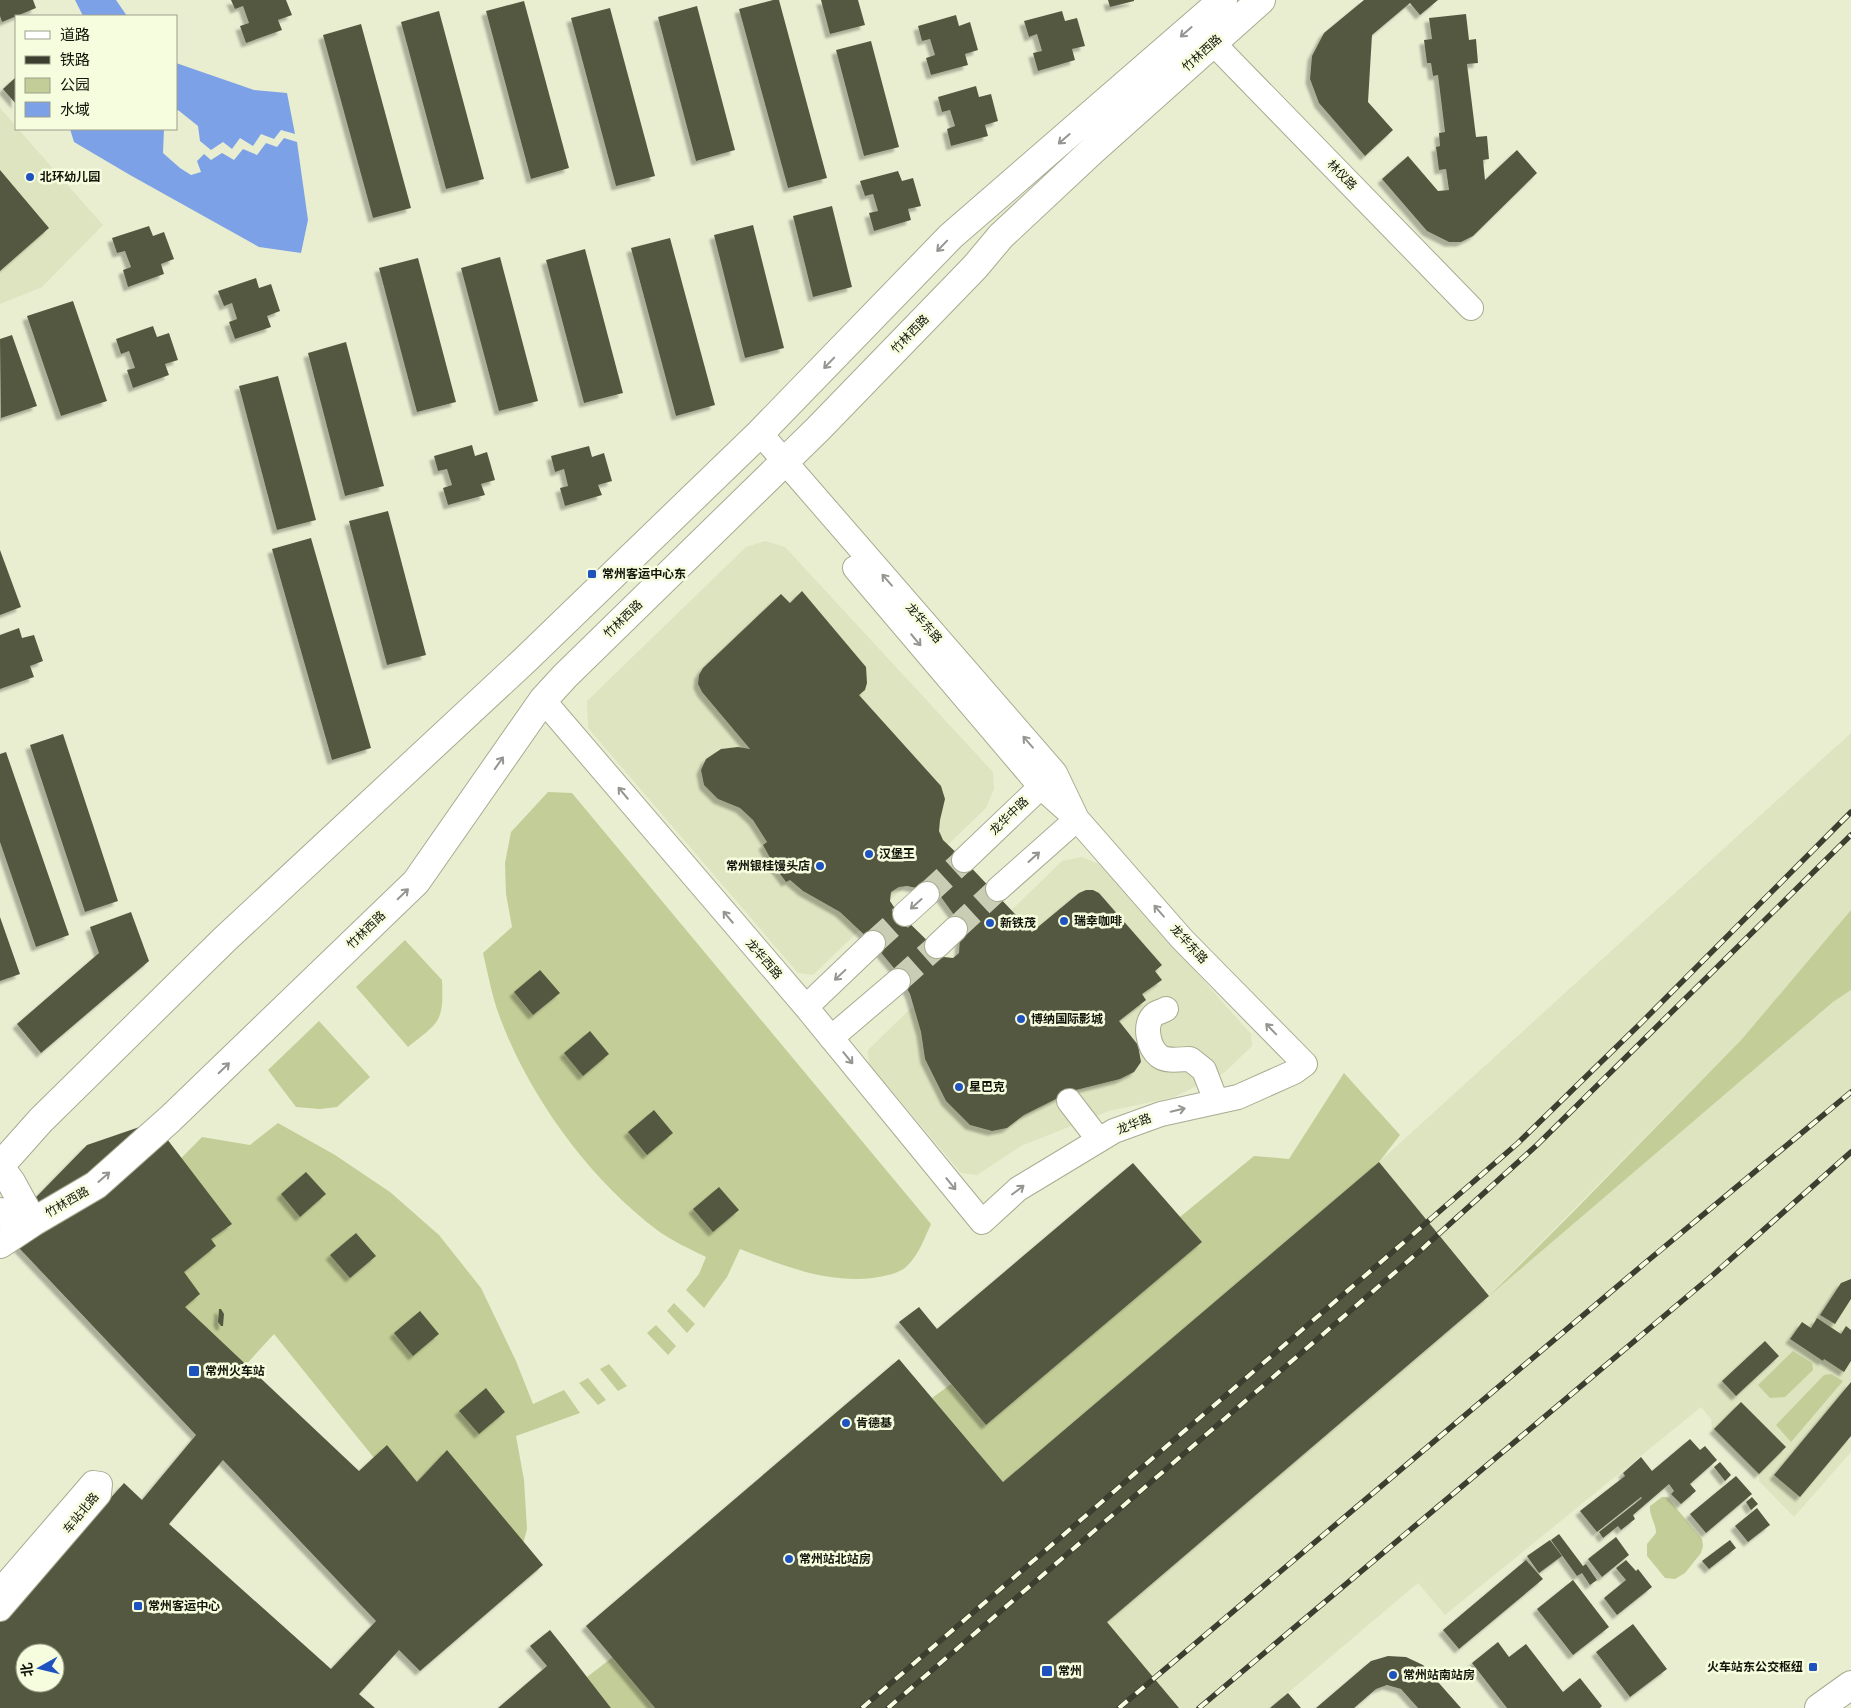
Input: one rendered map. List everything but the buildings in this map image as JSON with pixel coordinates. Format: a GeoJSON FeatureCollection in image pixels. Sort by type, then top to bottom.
{"type":"FeatureCollection","features":[{"type":"Feature","properties":{"kind":"main road","name":"竹林西路"},"geometry":{"type":"LineString","coordinates":[[3,1175],[41,1120],[225,939],[525,660],[754,438],[951,236],[1223,0]]}},
{"type":"Feature","properties":{"kind":"main road","name":"竹林西路"},"geometry":{"type":"LineString","coordinates":[[0,1244],[96,1185],[170,1119],[416,882],[543,700],[565,676],[779,467],[975,267],[1001,236],[1093,150],[1261,0]]}},
{"type":"Feature","properties":{"kind":"main road"},"geometry":{"type":"LineString","coordinates":[[3,1175],[33,1222]]}},
{"type":"Feature","properties":{"kind":"main road"},"geometry":{"type":"LineString","coordinates":[[0,1212],[33,1222]]}},
{"type":"Feature","properties":{"kind":"main road"},"geometry":{"type":"LineString","coordinates":[[1820,1708],[1851,1685]]}},
{"type":"Feature","properties":{"kind":"street","name":"林仪路"},"geometry":{"type":"LineString","coordinates":[[1212,43],[1471,308]]}},
{"type":"Feature","properties":{"kind":"street","name":"龙华东路"},"geometry":{"type":"LineString","coordinates":[[754,438],[1048,780],[1077,819],[1182,938],[1305,1064]]}},
{"type":"Feature","properties":{"kind":"street","name":"龙华西路"},"geometry":{"type":"LineString","coordinates":[[543,700],[806,1007],[982,1222]]}},
{"type":"Feature","properties":{"kind":"street","name":"龙华中路"},"geometry":{"type":"LineString","coordinates":[[964,860],[1048,780]]}},
{"type":"Feature","properties":{"kind":"street"},"geometry":{"type":"LineString","coordinates":[[998,889],[1077,819]]}},
{"type":"Feature","properties":{"kind":"street"},"geometry":{"type":"LineString","coordinates":[[905,914],[928,894]]}},
{"type":"Feature","properties":{"kind":"street"},"geometry":{"type":"LineString","coordinates":[[937,946],[955,929]]}},
{"type":"Feature","properties":{"kind":"street"},"geometry":{"type":"LineString","coordinates":[[806,1007],[874,943]]}},
{"type":"Feature","properties":{"kind":"street"},"geometry":{"type":"LineString","coordinates":[[832,1038],[898,980]]}},
{"type":"Feature","properties":{"kind":"street"},"geometry":{"type":"LineString","coordinates":[[1166,1009],[1154,1014],[1148,1026],[1150,1043],[1160,1056],[1174,1060],[1190,1059],[1204,1070],[1216,1101]]}},
{"type":"Feature","properties":{"kind":"street","name":"龙华路"},"geometry":{"type":"LineString","coordinates":[[982,1222],[1018,1189],[1114,1131],[1161,1114],[1238,1097],[1294,1072],[1305,1064]]}},
{"type":"Feature","properties":{"kind":"street"},"geometry":{"type":"LineString","coordinates":[[1069,1101],[1100,1140]]}},
{"type":"Feature","properties":{"kind":"street","name":"车站北路"},"geometry":{"type":"LineString","coordinates":[[0,1591],[93,1484],[100,1484],[99,1494],[0,1608]]}},
{"type":"Feature","properties":{"kind":"shaded area","name":"北环幼儿园"},"geometry":{"type":"Polygon","coordinates":[[[0,108],[15,125],[15,130],[19,130],[103,225],[42,287],[0,304],[0,108]]]}},
{"type":"Feature","properties":{"kind":"shaded area"},"geometry":{"type":"Polygon","coordinates":[[[765,541],[785,547],[993,772],[994,789],[986,808],[813,975],[798,973],[588,728],[587,701],[746,547],[765,541]]]}},
{"type":"Feature","properties":{"kind":"shaded area"},"geometry":{"type":"Polygon","coordinates":[[[1851,733],[1851,910],[1742,1039],[1495,1289],[1833,1002],[1851,990],[1851,1452],[1794,1517],[1759,1481],[1759,1475],[1712,1429],[1711,1419],[1701,1407],[1445,1615],[1418,1583],[1270,1708],[738,1708],[1379,1162],[1851,733]]]}},
{"type":"Feature","properties":{"kind":"shaded area"},"geometry":{"type":"Polygon","coordinates":[[[1082,857],[1101,865],[1251,1034],[1252,1046],[1224,1073],[1174,1097],[1109,1111],[1021,1146],[977,1175],[961,1173],[869,1064],[868,1050],[1062,861],[1082,857]]]}},
{"type":"Feature","properties":{"kind":"green space"},"geometry":{"type":"Polygon","coordinates":[[[548,792],[572,793],[931,1224],[918,1252],[906,1267],[895,1273],[873,1278],[838,1278],[805,1272],[740,1249],[727,1277],[704,1308],[686,1290],[699,1274],[706,1257],[663,1234],[632,1209],[585,1161],[563,1133],[526,1075],[511,1045],[492,993],[483,953],[512,927],[506,894],[505,863],[511,832],[548,792]]]}},
{"type":"Feature","properties":{"kind":"green space"},"geometry":{"type":"Polygon","coordinates":[[[1851,910],[1851,990],[1833,1002],[1489,1296],[1742,1039],[1851,910]]]}},
{"type":"Feature","properties":{"kind":"green space"},"geometry":{"type":"Polygon","coordinates":[[[405,940],[442,980],[442,1005],[437,1020],[427,1032],[408,1047],[356,987],[405,940]]]}},
{"type":"Feature","properties":{"kind":"green space"},"geometry":{"type":"Polygon","coordinates":[[[319,1021],[370,1077],[337,1107],[320,1109],[296,1107],[268,1070],[319,1021]]]}},
{"type":"Feature","properties":{"kind":"green space"},"geometry":{"type":"Polygon","coordinates":[[[1344,1073],[1400,1135],[1379,1162],[1003,1482],[932,1398],[951,1384],[986,1425],[1202,1242],[1180,1217],[1254,1156],[1289,1159],[1344,1073]]]}},
{"type":"Feature","properties":{"kind":"green space"},"geometry":{"type":"Polygon","coordinates":[[[278,1123],[335,1155],[390,1192],[439,1235],[481,1288],[516,1361],[533,1404],[564,1390],[580,1413],[516,1436],[524,1480],[527,1529],[515,1574],[387,1474],[274,1334],[230,1382],[86,1255],[202,1137],[250,1145],[278,1123]]]}},
{"type":"Feature","properties":{"kind":"green space"},"geometry":{"type":"Polygon","coordinates":[[[674,1303],[695,1324],[687,1333],[667,1311],[674,1303]]]}},
{"type":"Feature","properties":{"kind":"green space"},"geometry":{"type":"Polygon","coordinates":[[[656,1325],[676,1346],[668,1355],[647,1333],[656,1325]]]}},
{"type":"Feature","properties":{"kind":"green space"},"geometry":{"type":"Polygon","coordinates":[[[1793,1351],[1812,1363],[1813,1370],[1785,1397],[1770,1398],[1758,1385],[1793,1351]]]}},
{"type":"Feature","properties":{"kind":"green space"},"geometry":{"type":"Polygon","coordinates":[[[609,1364],[627,1386],[618,1391],[600,1369],[609,1364]]]}},
{"type":"Feature","properties":{"kind":"green space"},"geometry":{"type":"Polygon","coordinates":[[[1831,1374],[1843,1381],[1791,1442],[1776,1425],[1824,1375],[1831,1374]]]}},
{"type":"Feature","properties":{"kind":"green space"},"geometry":{"type":"Polygon","coordinates":[[[588,1378],[606,1400],[598,1405],[579,1383],[588,1378]]]}},
{"type":"Feature","properties":{"kind":"green space"},"geometry":{"type":"Polygon","coordinates":[[[1662,1497],[1667,1497],[1702,1539],[1701,1553],[1685,1573],[1675,1579],[1665,1578],[1647,1556],[1647,1544],[1656,1533],[1650,1506],[1662,1497]]]}},
{"type":"Feature","properties":{"kind":"green space"},"geometry":{"type":"Polygon","coordinates":[[[613,1657],[655,1708],[611,1708],[587,1677],[613,1657]]]}},
{"type":"Feature","properties":{"kind":"water"},"geometry":{"type":"Polygon","coordinates":[[[75,0],[116,0],[126,15],[82,15],[75,0]]]}},
{"type":"Feature","properties":{"kind":"water"},"geometry":{"type":"Polygon","coordinates":[[[178,64],[254,90],[287,93],[295,134],[281,130],[274,139],[261,134],[253,146],[240,138],[232,149],[223,142],[211,150],[200,141],[198,126],[178,110],[178,64]]]}},
{"type":"Feature","properties":{"kind":"water"},"geometry":{"type":"Polygon","coordinates":[[[70,130],[164,130],[163,153],[191,175],[201,172],[197,161],[204,154],[211,160],[222,153],[234,160],[243,149],[257,155],[266,143],[277,147],[284,138],[297,142],[308,220],[301,253],[259,247],[74,142],[70,130]]]}},
{"type":"Feature","properties":{"kind":"tunnel"},"geometry":{"type":"LineString","coordinates":[[927,894],[964,860]]}},
{"type":"Feature","properties":{"kind":"tunnel"},"geometry":{"type":"LineString","coordinates":[[955,929],[998,889]]}},
{"type":"Feature","properties":{"kind":"tunnel"},"geometry":{"type":"LineString","coordinates":[[873,943],[905,914]]}},
{"type":"Feature","properties":{"kind":"tunnel"},"geometry":{"type":"LineString","coordinates":[[898,981],[937,946]]}},
{"type":"Feature","properties":{"kind":"railway"},"geometry":{"type":"LineString","coordinates":[[862,1708],[1518,1143],[1640,1024],[1851,812]]}},
{"type":"Feature","properties":{"kind":"railway"},"geometry":{"type":"LineString","coordinates":[[888,1708],[1421,1250],[1537,1145],[1851,835]]}},
{"type":"Feature","properties":{"kind":"railway"},"geometry":{"type":"LineString","coordinates":[[1119,1708],[1645,1263],[1851,1092]]}},
{"type":"Feature","properties":{"kind":"railway"},"geometry":{"type":"LineString","coordinates":[[1199,1708],[1714,1274],[1851,1152]]}},
{"type":"Feature","properties":{"kind":"place","name":"北环幼儿园"},"geometry":{"type":"Point","coordinates":[30,177]}},
{"type":"Feature","properties":{"kind":"place","name":"常州客运中心东"},"geometry":{"type":"Point","coordinates":[592,574]}},
{"type":"Feature","properties":{"kind":"place","name":"汉堡王"},"geometry":{"type":"Point","coordinates":[869,854]}},
{"type":"Feature","properties":{"kind":"place","name":"常州银桂馒头店"},"geometry":{"type":"Point","coordinates":[820,866]}},
{"type":"Feature","properties":{"kind":"place","name":"瑞幸咖啡"},"geometry":{"type":"Point","coordinates":[1064,921]}},
{"type":"Feature","properties":{"kind":"place","name":"新铁茂"},"geometry":{"type":"Point","coordinates":[990,923]}},
{"type":"Feature","properties":{"kind":"place","name":"博纳国际影城"},"geometry":{"type":"Point","coordinates":[1021,1019]}},
{"type":"Feature","properties":{"kind":"place","name":"星巴克"},"geometry":{"type":"Point","coordinates":[959,1087]}},
{"type":"Feature","properties":{"kind":"place","name":"常州火车站"},"geometry":{"type":"Point","coordinates":[194,1371]}},
{"type":"Feature","properties":{"kind":"place","name":"肯德基"},"geometry":{"type":"Point","coordinates":[846,1423]}},
{"type":"Feature","properties":{"kind":"place","name":"常州站北站房"},"geometry":{"type":"Point","coordinates":[789,1559]}},
{"type":"Feature","properties":{"kind":"place","name":"常州客运中心"},"geometry":{"type":"Point","coordinates":[138,1606]}},
{"type":"Feature","properties":{"kind":"place","name":"火车站东公交枢纽"},"geometry":{"type":"Point","coordinates":[1813,1667]}},
{"type":"Feature","properties":{"kind":"place","name":"常州"},"geometry":{"type":"Point","coordinates":[1047,1671]}},
{"type":"Feature","properties":{"kind":"place","name":"常州站南站房"},"geometry":{"type":"Point","coordinates":[1393,1675]}}]}
